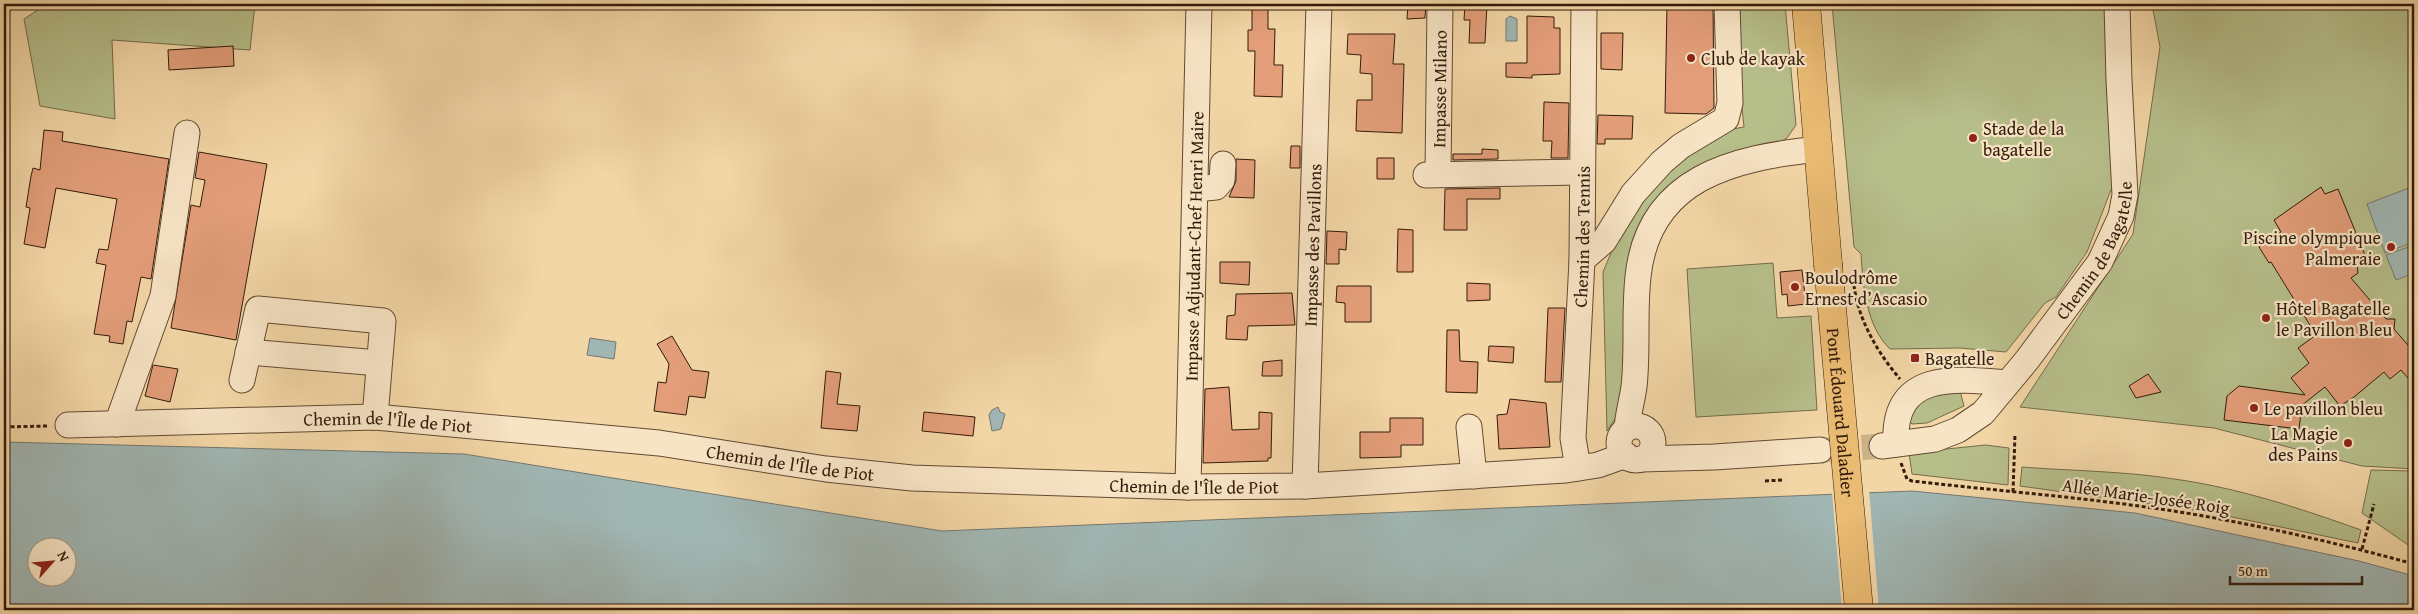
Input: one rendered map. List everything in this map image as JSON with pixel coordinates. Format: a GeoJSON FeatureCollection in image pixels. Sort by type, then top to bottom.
{"type":"FeatureCollection","features":[{"type":"Feature","properties":{"kind":"main road","name":"Pont Édouard Daladier"},"geometry":{"type":"LineString","coordinates":[[1806,4],[1859,610]]}},
{"type":"Feature","properties":{"kind":"street","name":"Impasse Adjudant-Chef Henri Maire"},"geometry":{"type":"LineString","coordinates":[[1188,487],[1199,4]]}},
{"type":"Feature","properties":{"kind":"street","name":"Impasse des Pavillons"},"geometry":{"type":"LineString","coordinates":[[1305,486],[1319,4]]}},
{"type":"Feature","properties":{"kind":"street","name":"Impasse Milano"},"geometry":{"type":"LineString","coordinates":[[1440,4],[1432,174],[1582,172]]}},
{"type":"Feature","properties":{"kind":"street","name":"Chemin des Tennis"},"geometry":{"type":"LineString","coordinates":[[1578,468],[1573,438],[1582,260],[1584,4]]}},
{"type":"Feature","properties":{"kind":"street"},"geometry":{"type":"LineString","coordinates":[[1582,260],[1604,241],[1633,194],[1662,162],[1681,146],[1726,119],[1730,103],[1727,4]]}},
{"type":"Feature","properties":{"kind":"street","name":"Chemin de Bagatelle"},"geometry":{"type":"LineString","coordinates":[[1889,445],[1935,439],[1958,430],[1983,413],[2027,360],[2100,262],[2121,216],[2125,194],[2119,80],[2118,4]]}},
{"type":"Feature","properties":{"kind":"street"},"geometry":{"type":"LineString","coordinates":[[117,424],[163,296],[187,133]]}},
{"type":"Feature","properties":{"kind":"street"},"geometry":{"type":"LineString","coordinates":[[1636,441],[1634,388],[1638,275],[1643,244],[1658,217],[1675,196],[1694,182],[1728,165],[1748,159],[1818,149]]}},
{"type":"Feature","properties":{"kind":"street"},"geometry":{"type":"LineString","coordinates":[[1195,189],[1216,187],[1222,180],[1223,164]]}},
{"type":"Feature","properties":{"kind":"street"},"geometry":{"type":"LineString","coordinates":[[242,380],[258,309],[384,321],[375,417]]}},
{"type":"Feature","properties":{"kind":"street"},"geometry":{"type":"LineString","coordinates":[[248,352],[379,364]]}},
{"type":"Feature","properties":{"kind":"street"},"geometry":{"type":"LineString","coordinates":[[1889,445],[1896,433],[1902,409],[1912,393],[1923,385],[1937,382],[1983,381],[2006,383]]}},
{"type":"Feature","properties":{"kind":"street"},"geometry":{"type":"LineString","coordinates":[[1951,382],[1963,388],[1983,413]]}},
{"type":"Feature","properties":{"kind":"street","name":"Chemin de l'Île de Piot"},"geometry":{"type":"LineString","coordinates":[[68,425],[375,417],[659,443],[826,469],[912,478],[1188,487],[1305,486],[1578,468],[1598,465],[1636,441],[1714,458],[1820,450]]}},
{"type":"Feature","properties":{"kind":"street"},"geometry":{"type":"LineString","coordinates":[[1469,427],[1474,476]]}},
{"type":"Feature","properties":{"kind":"path"},"geometry":{"type":"LineString","coordinates":[[1855,295],[1868,330],[1884,359],[1912,393]]}},
{"type":"Feature","properties":{"kind":"path"},"geometry":{"type":"LineString","coordinates":[[4,427],[68,425]]}},
{"type":"Feature","properties":{"kind":"path"},"geometry":{"type":"LineString","coordinates":[[2013,492],[2014,434]]}},
{"type":"Feature","properties":{"kind":"path","name":"Allée Marie-Josée Roig"},"geometry":{"type":"LineString","coordinates":[[1889,445],[1907,479],[1912,481],[2141,507],[2224,520],[2362,549],[2414,564]]}},
{"type":"Feature","properties":{"kind":"path"},"geometry":{"type":"LineString","coordinates":[[1765,481],[1782,480]]}},
{"type":"Feature","properties":{"kind":"path"},"geometry":{"type":"LineString","coordinates":[[2362,549],[2374,504]]}},
{"type":"Feature","properties":{"kind":"green space"},"geometry":{"type":"Polygon","coordinates":[[[47,4],[255,4],[250,50],[112,40],[115,119],[40,106],[24,19],[47,4]]]}},
{"type":"Feature","properties":{"kind":"green space"},"geometry":{"type":"Polygon","coordinates":[[[1731,4],[1785,4],[1796,125],[1787,138],[1648,213],[1624,405],[1607,431],[1603,272],[1629,210],[1675,155],[1727,130],[1744,127],[1731,4]]]}},
{"type":"Feature","properties":{"kind":"green space"},"geometry":{"type":"Polygon","coordinates":[[[1832,4],[2127,4],[2123,159],[2087,252],[2056,297],[2045,303],[2006,352],[1960,348],[1890,349],[1876,329],[1867,305],[1861,254],[1854,247],[1832,4]]]}},
{"type":"Feature","properties":{"kind":"green space"},"geometry":{"type":"Polygon","coordinates":[[[2152,4],[2414,4],[2414,469],[2362,466],[2214,428],[2020,407],[2133,234],[2160,47],[2152,4]]]}},
{"type":"Feature","properties":{"kind":"green space"},"geometry":{"type":"Polygon","coordinates":[[[1773,263],[1777,318],[1811,316],[1817,410],[1696,417],[1687,269],[1773,263]]]}},
{"type":"Feature","properties":{"kind":"green space"},"geometry":{"type":"Polygon","coordinates":[[[1960,391],[1964,406],[1927,423],[1912,424],[1909,421],[1919,403],[1927,394],[1960,391]]]}},
{"type":"Feature","properties":{"kind":"green space"},"geometry":{"type":"Polygon","coordinates":[[[1985,445],[2009,448],[2008,485],[1912,474],[1909,453],[1985,445]]]}},
{"type":"Feature","properties":{"kind":"green space"},"geometry":{"type":"Polygon","coordinates":[[[2022,467],[2136,474],[2198,483],[2269,500],[2361,530],[2358,543],[2208,512],[2020,486],[2022,467]]]}},
{"type":"Feature","properties":{"kind":"green space"},"geometry":{"type":"Polygon","coordinates":[[[2371,470],[2414,471],[2414,549],[2362,513],[2371,470]]]}},
{"type":"Feature","properties":{"kind":"water"},"geometry":{"type":"Polygon","coordinates":[[[1510,16],[1517,19],[1517,41],[1506,41],[1506,19],[1510,16]]]}},
{"type":"Feature","properties":{"kind":"water"},"geometry":{"type":"Polygon","coordinates":[[[2414,186],[2414,242],[2385,253],[2367,204],[2414,186]]]}},
{"type":"Feature","properties":{"kind":"water"},"geometry":{"type":"Polygon","coordinates":[[[2414,245],[2414,273],[2396,280],[2386,255],[2414,245]]]}},
{"type":"Feature","properties":{"kind":"water"},"geometry":{"type":"Polygon","coordinates":[[[590,338],[616,342],[614,359],[587,355],[590,338]]]}},
{"type":"Feature","properties":{"kind":"water"},"geometry":{"type":"Polygon","coordinates":[[[998,407],[1000,412],[1005,414],[1001,429],[992,431],[989,415],[992,410],[998,407]]]}},
{"type":"Feature","properties":{"kind":"water"},"geometry":{"type":"Polygon","coordinates":[[[4,442],[464,454],[942,531],[1912,491],[2135,513],[2359,561],[2414,576],[2414,610],[4,610],[4,442]]]}},
{"type":"Feature","properties":{"kind":"pier"},"geometry":{"type":"Polygon","coordinates":[[[1869,490],[1879,610],[1842,610],[1832,492],[1869,490]]]}},
{"type":"Feature","properties":{"kind":"building"},"geometry":{"type":"Polygon","coordinates":[[[1252,4],[1268,4],[1268,29],[1275,29],[1274,65],[1283,65],[1282,97],[1254,96],[1255,51],[1248,51],[1248,30],[1252,30],[1252,4]]]}},
{"type":"Feature","properties":{"kind":"building"},"geometry":{"type":"Polygon","coordinates":[[[1408,4],[1426,4],[1425,18],[1407,19],[1408,4]]]}},
{"type":"Feature","properties":{"kind":"building"},"geometry":{"type":"Polygon","coordinates":[[[1465,4],[1487,4],[1485,43],[1469,43],[1470,20],[1464,20],[1465,4]]]}},
{"type":"Feature","properties":{"kind":"building","name":"Club de kayak"},"geometry":{"type":"Polygon","coordinates":[[[1667,4],[1713,4],[1714,108],[1706,114],[1665,113],[1667,4]]]}},
{"type":"Feature","properties":{"kind":"building"},"geometry":{"type":"Polygon","coordinates":[[[1527,16],[1554,17],[1554,28],[1560,28],[1560,74],[1532,75],[1532,78],[1506,77],[1506,63],[1527,63],[1527,16]]]}},
{"type":"Feature","properties":{"kind":"building"},"geometry":{"type":"Polygon","coordinates":[[[1601,33],[1623,33],[1622,70],[1601,69],[1601,33]]]}},
{"type":"Feature","properties":{"kind":"building"},"geometry":{"type":"Polygon","coordinates":[[[1348,34],[1395,34],[1393,64],[1404,64],[1402,133],[1356,131],[1357,100],[1372,100],[1372,74],[1360,73],[1361,55],[1347,54],[1348,34]]]}},
{"type":"Feature","properties":{"kind":"building"},"geometry":{"type":"Polygon","coordinates":[[[233,46],[234,66],[169,70],[168,50],[233,46]]]}},
{"type":"Feature","properties":{"kind":"building"},"geometry":{"type":"Polygon","coordinates":[[[1544,102],[1569,103],[1568,158],[1551,158],[1552,141],[1543,141],[1544,102]]]}},
{"type":"Feature","properties":{"kind":"building"},"geometry":{"type":"Polygon","coordinates":[[[1598,115],[1633,116],[1632,139],[1605,139],[1605,144],[1597,144],[1598,115]]]}},
{"type":"Feature","properties":{"kind":"building"},"geometry":{"type":"Polygon","coordinates":[[[44,130],[63,132],[62,141],[169,159],[151,279],[141,277],[132,322],[127,321],[123,344],[109,342],[110,336],[94,334],[106,265],[96,263],[99,249],[108,250],[117,199],[56,188],[45,248],[24,244],[30,208],[26,207],[31,176],[33,168],[40,170],[44,130]]]}},
{"type":"Feature","properties":{"kind":"building"},"geometry":{"type":"Polygon","coordinates":[[[1291,146],[1300,146],[1300,168],[1290,168],[1291,146]]]}},
{"type":"Feature","properties":{"kind":"building"},"geometry":{"type":"Polygon","coordinates":[[[1482,149],[1498,150],[1498,159],[1453,160],[1453,154],[1482,154],[1482,149]]]}},
{"type":"Feature","properties":{"kind":"building"},"geometry":{"type":"Polygon","coordinates":[[[199,152],[267,164],[236,340],[171,328],[191,205],[200,207],[205,180],[195,178],[199,152]]]}},
{"type":"Feature","properties":{"kind":"building"},"geometry":{"type":"Polygon","coordinates":[[[1377,158],[1394,158],[1394,179],[1377,179],[1377,158]]]}},
{"type":"Feature","properties":{"kind":"building"},"geometry":{"type":"Polygon","coordinates":[[[1236,159],[1255,160],[1254,198],[1229,197],[1236,181],[1236,159]]]}},
{"type":"Feature","properties":{"kind":"building"},"geometry":{"type":"Polygon","coordinates":[[[2321,187],[2325,194],[2338,189],[2367,260],[2357,265],[2358,273],[2351,278],[2386,319],[2395,319],[2394,329],[2414,352],[2414,385],[2401,370],[2390,379],[2384,372],[2340,406],[2325,387],[2302,405],[2299,429],[2224,420],[2227,396],[2239,386],[2305,395],[2291,378],[2309,363],[2298,348],[2316,335],[2271,262],[2269,263],[2259,247],[2281,232],[2274,220],[2321,187]]]}},
{"type":"Feature","properties":{"kind":"building"},"geometry":{"type":"Polygon","coordinates":[[[1500,188],[1500,199],[1467,199],[1467,230],[1444,230],[1445,189],[1500,188]]]}},
{"type":"Feature","properties":{"kind":"building"},"geometry":{"type":"Polygon","coordinates":[[[1398,229],[1413,230],[1413,272],[1397,272],[1398,229]]]}},
{"type":"Feature","properties":{"kind":"building"},"geometry":{"type":"Polygon","coordinates":[[[1327,231],[1347,232],[1346,250],[1339,249],[1339,264],[1326,264],[1327,231]]]}},
{"type":"Feature","properties":{"kind":"building"},"geometry":{"type":"Polygon","coordinates":[[[1220,262],[1250,262],[1249,285],[1220,283],[1220,262]]]}},
{"type":"Feature","properties":{"kind":"building","name":"Boulodrôme Ernest d’Ascasio"},"geometry":{"type":"Polygon","coordinates":[[[1802,270],[1806,304],[1788,306],[1787,294],[1782,295],[1780,272],[1802,270]]]}},
{"type":"Feature","properties":{"kind":"building"},"geometry":{"type":"Polygon","coordinates":[[[1467,283],[1490,284],[1490,300],[1467,301],[1467,283]]]}},
{"type":"Feature","properties":{"kind":"building"},"geometry":{"type":"Polygon","coordinates":[[[1337,286],[1371,286],[1371,322],[1345,322],[1345,303],[1336,302],[1337,286]]]}},
{"type":"Feature","properties":{"kind":"building"},"geometry":{"type":"Polygon","coordinates":[[[1292,293],[1295,325],[1248,326],[1247,340],[1226,339],[1227,316],[1235,315],[1236,294],[1292,293]]]}},
{"type":"Feature","properties":{"kind":"building"},"geometry":{"type":"Polygon","coordinates":[[[1548,308],[1565,308],[1561,382],[1545,382],[1548,308]]]}},
{"type":"Feature","properties":{"kind":"building"},"geometry":{"type":"Polygon","coordinates":[[[1447,330],[1459,330],[1460,361],[1478,362],[1477,393],[1446,392],[1447,330]]]}},
{"type":"Feature","properties":{"kind":"building"},"geometry":{"type":"Polygon","coordinates":[[[672,336],[692,370],[709,372],[705,398],[689,396],[686,415],[654,411],[658,382],[666,383],[669,364],[657,344],[672,336]]]}},
{"type":"Feature","properties":{"kind":"building"},"geometry":{"type":"Polygon","coordinates":[[[1489,346],[1514,347],[1513,363],[1488,361],[1489,346]]]}},
{"type":"Feature","properties":{"kind":"building"},"geometry":{"type":"Polygon","coordinates":[[[1282,360],[1282,376],[1262,376],[1263,362],[1282,360]]]}},
{"type":"Feature","properties":{"kind":"building"},"geometry":{"type":"Polygon","coordinates":[[[153,365],[178,369],[170,402],[145,396],[153,365]]]}},
{"type":"Feature","properties":{"kind":"building"},"geometry":{"type":"Polygon","coordinates":[[[826,371],[841,373],[837,404],[860,406],[857,431],[821,428],[826,371]]]}},
{"type":"Feature","properties":{"kind":"building"},"geometry":{"type":"Polygon","coordinates":[[[2148,374],[2161,392],[2136,398],[2129,386],[2148,374]]]}},
{"type":"Feature","properties":{"kind":"building"},"geometry":{"type":"Polygon","coordinates":[[[1229,387],[1232,430],[1259,429],[1259,412],[1272,413],[1271,458],[1268,458],[1268,461],[1203,463],[1205,389],[1229,387]]]}},
{"type":"Feature","properties":{"kind":"building"},"geometry":{"type":"Polygon","coordinates":[[[1510,399],[1546,403],[1550,447],[1499,449],[1497,415],[1507,414],[1510,399]]]}},
{"type":"Feature","properties":{"kind":"building"},"geometry":{"type":"Polygon","coordinates":[[[924,412],[975,417],[973,436],[922,431],[924,412]]]}},
{"type":"Feature","properties":{"kind":"building"},"geometry":{"type":"Polygon","coordinates":[[[1390,418],[1423,418],[1423,445],[1401,445],[1401,457],[1360,458],[1360,432],[1390,432],[1390,418]]]}},
{"type":"Feature","properties":{"kind":"tunnel"},"geometry":{"type":"LineString","coordinates":[[1825,450],[1882,446]]}},
{"type":"Feature","properties":{"kind":"place","name":"Club de kayak"},"geometry":{"type":"Point","coordinates":[1691,58]}},
{"type":"Feature","properties":{"kind":"place","name":"Stade de la bagatelle"},"geometry":{"type":"Point","coordinates":[1973,138]}},
{"type":"Feature","properties":{"kind":"place","name":"Piscine olympique Palmeraie"},"geometry":{"type":"Point","coordinates":[2391,247]}},
{"type":"Feature","properties":{"kind":"place","name":"Boulodrôme Ernest d’Ascasio"},"geometry":{"type":"Point","coordinates":[1795,287]}},
{"type":"Feature","properties":{"kind":"place","name":"Hôtel Bagatelle le Pavillon Bleu"},"geometry":{"type":"Point","coordinates":[2266,318]}},
{"type":"Feature","properties":{"kind":"place","name":"Bagatelle"},"geometry":{"type":"Point","coordinates":[1915,358]}},
{"type":"Feature","properties":{"kind":"place","name":"Le pavillon bleu"},"geometry":{"type":"Point","coordinates":[2254,408]}},
{"type":"Feature","properties":{"kind":"place","name":"La Magie des Pains"},"geometry":{"type":"Point","coordinates":[2348,443]}}]}
